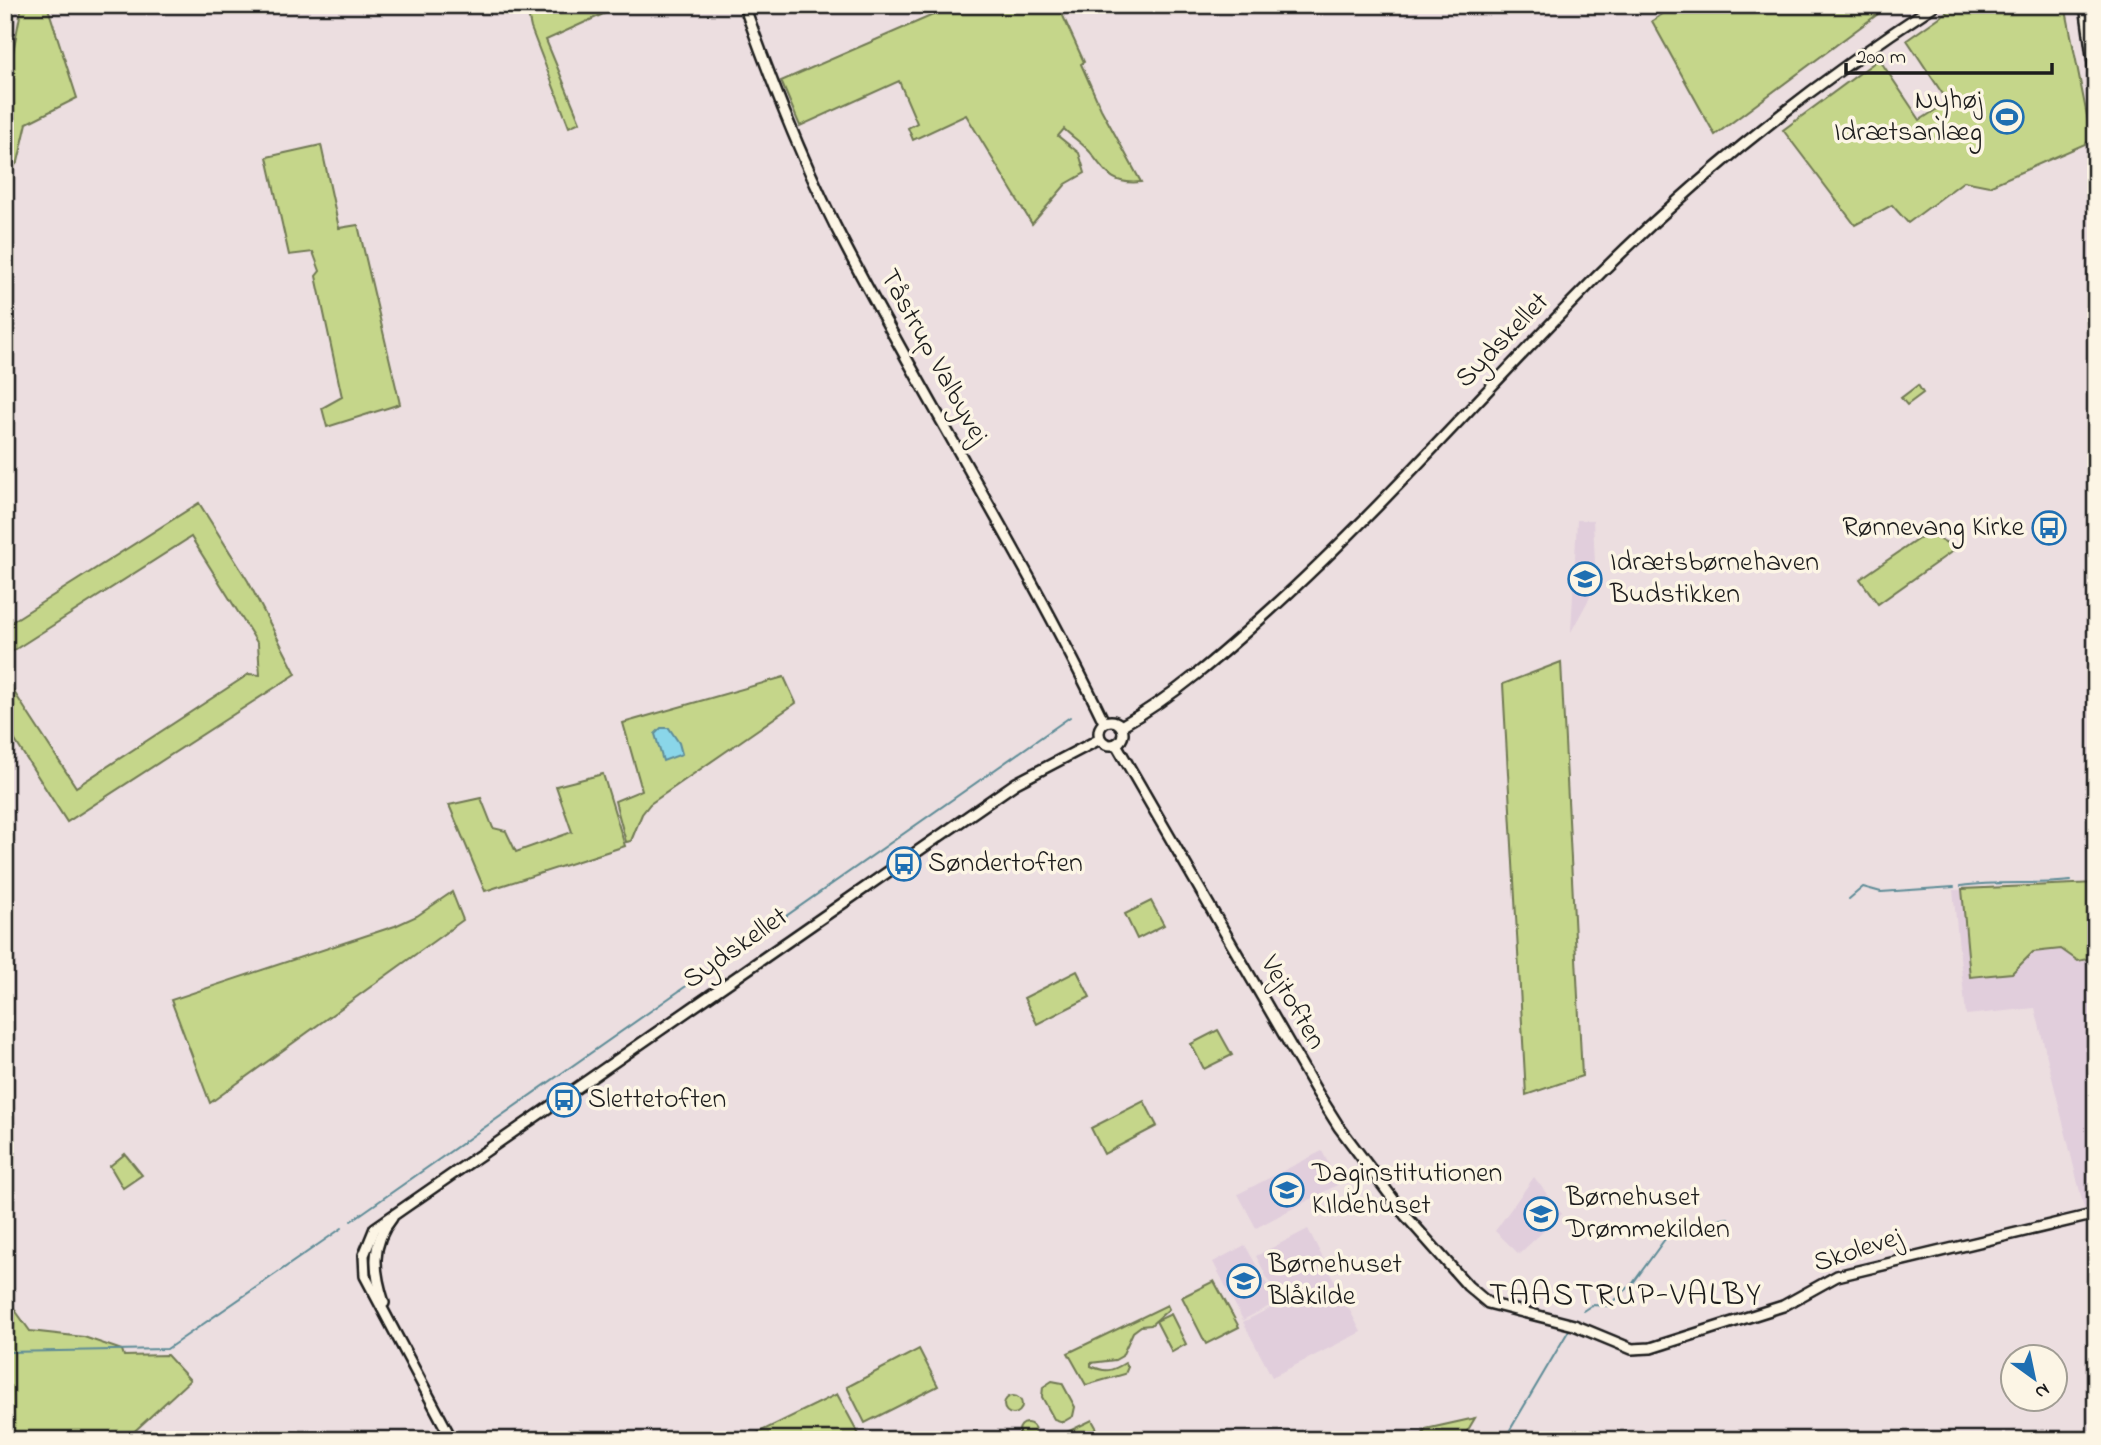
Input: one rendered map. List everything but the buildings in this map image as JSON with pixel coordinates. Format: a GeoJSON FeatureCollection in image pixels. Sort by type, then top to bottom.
{"type":"FeatureCollection","features":[{"type":"Feature","properties":{"kind":"street","name":"Tåstrup Valbyvej"},"geometry":{"type":"LineString","coordinates":[[744,5],[794,134],[845,246],[1050,610],[1104,722]]}},
{"type":"Feature","properties":{"kind":"street","name":"Sydskellet"},"geometry":{"type":"LineString","coordinates":[[1121,726],[1220,654],[1304,580],[1573,300],[1667,210],[1839,71],[1935,5]]}},
{"type":"Feature","properties":{"kind":"street"},"geometry":{"type":"LineString","coordinates":[[2085,5],[2096,85]]}},
{"type":"Feature","properties":{"kind":"street"},"geometry":{"type":"LineString","coordinates":[[1115,721],[1121,726],[1123,737],[1116,744],[1109,745],[1100,739],[1099,727],[1104,722],[1115,721]]}},
{"type":"Feature","properties":{"kind":"street","name":"Sydskellet"},"geometry":{"type":"LineString","coordinates":[[389,1318],[369,1286],[364,1265],[366,1246],[375,1228],[1016,783],[1100,739]]}},
{"type":"Feature","properties":{"kind":"street","name":"Vejtoften"},"geometry":{"type":"LineString","coordinates":[[1116,744],[1339,1127],[1385,1192],[1453,1269]]}},
{"type":"Feature","properties":{"kind":"street","name":"Sydskellet"},"geometry":{"type":"LineString","coordinates":[[389,1318],[375,1264],[377,1247],[384,1228],[405,1207]]}},
{"type":"Feature","properties":{"kind":"street","name":"Skolevej"},"geometry":{"type":"LineString","coordinates":[[1453,1269],[1489,1303],[1555,1318],[1632,1349],[1643,1349],[1783,1306],[1840,1275],[2096,1214]]}},
{"type":"Feature","properties":{"kind":"street"},"geometry":{"type":"LineString","coordinates":[[389,1318],[452,1440]]}},
{"type":"Feature","properties":{"kind":"shaded area"},"geometry":{"type":"Polygon","coordinates":[[[1577,520],[1593,520],[1596,586],[1571,632],[1577,520]]]}},
{"type":"Feature","properties":{"kind":"shaded area"},"geometry":{"type":"Polygon","coordinates":[[[2096,883],[2096,1207],[2084,1208],[2035,1008],[1966,1015],[1953,890],[2096,883]]]}},
{"type":"Feature","properties":{"kind":"shaded area","name":"Daginstitutionen KIldehuset"},"geometry":{"type":"Polygon","coordinates":[[[1322,1151],[1339,1184],[1256,1228],[1238,1194],[1322,1151]]]}},
{"type":"Feature","properties":{"kind":"shaded area"},"geometry":{"type":"Polygon","coordinates":[[[1534,1177],[1562,1214],[1519,1254],[1495,1231],[1534,1177]]]}},
{"type":"Feature","properties":{"kind":"shaded area"},"geometry":{"type":"Polygon","coordinates":[[[1308,1229],[1361,1332],[1272,1377],[1243,1322],[1280,1303],[1256,1256],[1308,1229]]]}},
{"type":"Feature","properties":{"kind":"shaded area","name":"Børnehuset Blåkilde"},"geometry":{"type":"Polygon","coordinates":[[[1245,1245],[1277,1302],[1243,1320],[1213,1262],[1245,1245]]]}},
{"type":"Feature","properties":{"kind":"green space"},"geometry":{"type":"Polygon","coordinates":[[[22,5],[47,5],[77,98],[27,123],[18,162],[5,175],[5,94],[22,5]]]}},
{"type":"Feature","properties":{"kind":"green space"},"geometry":{"type":"Polygon","coordinates":[[[526,5],[623,5],[546,40],[580,122],[569,127],[531,28],[526,5]]]}},
{"type":"Feature","properties":{"kind":"green space"},"geometry":{"type":"Polygon","coordinates":[[[956,5],[1058,5],[1084,62],[1081,64],[1101,109],[1141,182],[1123,181],[1110,176],[1087,149],[1064,129],[1058,136],[1079,153],[1085,173],[1066,184],[1032,224],[966,115],[913,140],[908,128],[917,123],[899,81],[800,126],[781,81],[956,5]]]}},
{"type":"Feature","properties":{"kind":"green space","name":"Nyhøj Idrætsanlæg"},"geometry":{"type":"Polygon","coordinates":[[[1676,5],[1890,5],[1715,135],[1652,21],[1676,5]]]}},
{"type":"Feature","properties":{"kind":"green space","name":"Nyhøj Idrætsanlæg"},"geometry":{"type":"Polygon","coordinates":[[[1957,5],[2065,5],[2092,141],[1989,186],[1964,181],[1908,223],[1892,205],[1855,225],[1783,130],[1879,59],[1920,120],[1948,102],[1907,40],[1957,5]]]}},
{"type":"Feature","properties":{"kind":"green space"},"geometry":{"type":"Polygon","coordinates":[[[321,145],[339,228],[358,225],[400,404],[327,427],[322,408],[342,397],[316,276],[320,271],[313,252],[289,255],[267,157],[321,145]]]}},
{"type":"Feature","properties":{"kind":"green space"},"geometry":{"type":"Polygon","coordinates":[[[1918,385],[1923,393],[1907,405],[1901,398],[1918,385]]]}},
{"type":"Feature","properties":{"kind":"green space"},"geometry":{"type":"Polygon","coordinates":[[[199,503],[248,581],[296,674],[67,822],[5,725],[5,678],[76,787],[249,674],[260,675],[258,644],[191,537],[5,656],[5,626],[199,503]]]}},
{"type":"Feature","properties":{"kind":"green space"},"geometry":{"type":"Polygon","coordinates":[[[1927,533],[1957,548],[1878,604],[1860,579],[1927,533]]]}},
{"type":"Feature","properties":{"kind":"green space"},"geometry":{"type":"Polygon","coordinates":[[[1561,662],[1582,1076],[1526,1095],[1503,684],[1561,662]]]}},
{"type":"Feature","properties":{"kind":"green space"},"geometry":{"type":"Polygon","coordinates":[[[784,677],[796,703],[650,804],[642,814],[631,841],[626,842],[615,801],[642,790],[623,723],[784,677]]]}},
{"type":"Feature","properties":{"kind":"green space"},"geometry":{"type":"Polygon","coordinates":[[[603,774],[625,846],[485,891],[449,805],[481,798],[493,828],[506,831],[516,852],[572,832],[556,786],[603,774]]]}},
{"type":"Feature","properties":{"kind":"green space"},"geometry":{"type":"Polygon","coordinates":[[[2096,883],[2096,957],[2078,961],[2061,949],[2033,952],[2012,973],[1970,977],[1962,889],[2096,883]]]}},
{"type":"Feature","properties":{"kind":"green space"},"geometry":{"type":"Polygon","coordinates":[[[452,892],[463,920],[210,1103],[171,1000],[395,926],[417,916],[452,892]]]}},
{"type":"Feature","properties":{"kind":"green space"},"geometry":{"type":"Polygon","coordinates":[[[1151,901],[1164,925],[1137,939],[1125,914],[1151,901]]]}},
{"type":"Feature","properties":{"kind":"green space"},"geometry":{"type":"Polygon","coordinates":[[[1077,971],[1090,997],[1037,1024],[1024,998],[1077,971]]]}},
{"type":"Feature","properties":{"kind":"green space"},"geometry":{"type":"Polygon","coordinates":[[[1218,1030],[1232,1055],[1204,1069],[1191,1044],[1218,1030]]]}},
{"type":"Feature","properties":{"kind":"green space"},"geometry":{"type":"Polygon","coordinates":[[[1144,1101],[1157,1126],[1104,1154],[1091,1128],[1144,1101]]]}},
{"type":"Feature","properties":{"kind":"green space"},"geometry":{"type":"Polygon","coordinates":[[[125,1154],[142,1175],[123,1188],[110,1166],[125,1154]]]}},
{"type":"Feature","properties":{"kind":"green space"},"geometry":{"type":"Polygon","coordinates":[[[1214,1281],[1239,1327],[1206,1344],[1182,1297],[1214,1281]]]}},
{"type":"Feature","properties":{"kind":"green space"},"geometry":{"type":"Polygon","coordinates":[[[5,1296],[30,1331],[84,1337],[122,1350],[124,1356],[167,1355],[190,1380],[125,1440],[5,1440],[5,1296]]]}},
{"type":"Feature","properties":{"kind":"green space"},"geometry":{"type":"Polygon","coordinates":[[[1167,1305],[1169,1309],[1151,1325],[1141,1326],[1133,1332],[1122,1356],[1115,1360],[1091,1363],[1091,1366],[1105,1370],[1125,1363],[1128,1367],[1125,1374],[1086,1385],[1068,1353],[1167,1305]]]}},
{"type":"Feature","properties":{"kind":"green space"},"geometry":{"type":"Polygon","coordinates":[[[1171,1314],[1186,1344],[1172,1352],[1156,1321],[1171,1314]]]}},
{"type":"Feature","properties":{"kind":"green space"},"geometry":{"type":"Polygon","coordinates":[[[919,1349],[938,1386],[865,1423],[847,1387],[919,1349]]]}},
{"type":"Feature","properties":{"kind":"green space"},"geometry":{"type":"Polygon","coordinates":[[[1052,1381],[1062,1383],[1075,1407],[1073,1416],[1063,1422],[1054,1419],[1042,1397],[1043,1387],[1052,1381]]]}},
{"type":"Feature","properties":{"kind":"green space"},"geometry":{"type":"Polygon","coordinates":[[[837,1394],[862,1440],[753,1440],[751,1436],[837,1394]]]}},
{"type":"Feature","properties":{"kind":"green space"},"geometry":{"type":"Polygon","coordinates":[[[1013,1396],[1019,1399],[1022,1405],[1019,1411],[1013,1414],[1007,1411],[1004,1405],[1007,1399],[1013,1396]]]}},
{"type":"Feature","properties":{"kind":"green space"},"geometry":{"type":"Polygon","coordinates":[[[1475,1418],[1462,1440],[1419,1440],[1426,1429],[1475,1418]]]}},
{"type":"Feature","properties":{"kind":"green space"},"geometry":{"type":"Polygon","coordinates":[[[1092,1420],[1097,1429],[1076,1440],[1064,1440],[1061,1435],[1092,1420]]]}},
{"type":"Feature","properties":{"kind":"green space"},"geometry":{"type":"Polygon","coordinates":[[[1024,1423],[1030,1423],[1035,1431],[1033,1437],[1024,1439],[1019,1434],[1019,1428],[1024,1423]]]}},
{"type":"Feature","properties":{"kind":"water"},"geometry":{"type":"Polygon","coordinates":[[[661,728],[669,728],[679,743],[682,754],[663,761],[655,734],[661,728]]]}},
{"type":"Feature","properties":{"kind":"waterway"},"geometry":{"type":"LineString","coordinates":[[351,1221],[1070,717]]}},
{"type":"Feature","properties":{"kind":"waterway"},"geometry":{"type":"LineString","coordinates":[[1961,886],[2071,881]]}},
{"type":"Feature","properties":{"kind":"waterway"},"geometry":{"type":"LineString","coordinates":[[1849,899],[1863,887],[1881,892],[1954,887]]}},
{"type":"Feature","properties":{"kind":"waterway"},"geometry":{"type":"LineString","coordinates":[[1583,1311],[1592,1305],[1609,1306],[1633,1283],[1673,1228],[1728,1218]]}},
{"type":"Feature","properties":{"kind":"waterway"},"geometry":{"type":"LineString","coordinates":[[5,1352],[167,1349],[342,1228]]}},
{"type":"Feature","properties":{"kind":"waterway"},"geometry":{"type":"LineString","coordinates":[[1504,1440],[1569,1330]]}},
{"type":"Feature","properties":{"kind":"place","name":"Nyhøj Idrætsanlæg"},"geometry":{"type":"Point","coordinates":[2007,117]}},
{"type":"Feature","properties":{"kind":"place","name":"Rønnevang Kirke"},"geometry":{"type":"Point","coordinates":[2049,528]}},
{"type":"Feature","properties":{"kind":"place","name":"Idrætsbørnehaven Budstikken"},"geometry":{"type":"Point","coordinates":[1585,579]}},
{"type":"Feature","properties":{"kind":"place","name":"Søndertoften"},"geometry":{"type":"Point","coordinates":[904,864]}},
{"type":"Feature","properties":{"kind":"place","name":"Slettetoften"},"geometry":{"type":"Point","coordinates":[564,1100]}},
{"type":"Feature","properties":{"kind":"place","name":"Daginstitutionen KIldehuset"},"geometry":{"type":"Point","coordinates":[1287,1190]}},
{"type":"Feature","properties":{"kind":"place","name":"Børnehuset Drømmekilden"},"geometry":{"type":"Point","coordinates":[1541,1214]}},
{"type":"Feature","properties":{"kind":"place","name":"Børnehuset Blåkilde"},"geometry":{"type":"Point","coordinates":[1244,1281]}},
{"type":"Feature","properties":{"kind":"district","name":"TAASTRUP-VALBY"},"geometry":{"type":"Point","coordinates":[1626,1296]}}]}
